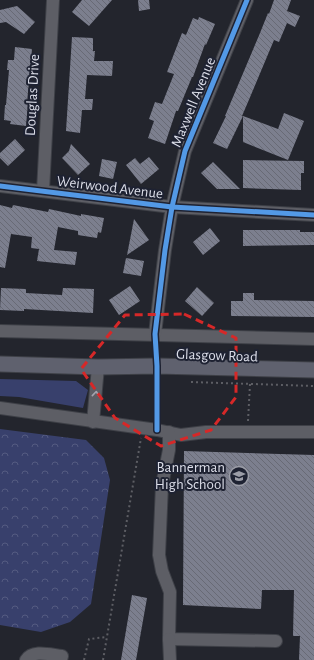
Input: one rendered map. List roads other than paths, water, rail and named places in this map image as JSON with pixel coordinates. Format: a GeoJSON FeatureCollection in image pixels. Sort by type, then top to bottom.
{"type":"FeatureCollection","features":[{"type":"Feature","properties":{"kind":"main road","name":"Glasgow Road"},"geometry":{"type":"LineString","coordinates":[[0,364],[314,370]]}},
{"type":"Feature","properties":{"kind":"street","name":"Douglas Drive"},"geometry":{"type":"LineString","coordinates":[[43,191],[53,0]]}},
{"type":"Feature","properties":{"kind":"street","name":"Maxwell Avenue"},"geometry":{"type":"LineString","coordinates":[[155,334],[165,250],[172,207],[185,151],[247,0]]}},
{"type":"Feature","properties":{"kind":"street","name":"Weirwood Avenue"},"geometry":{"type":"LineString","coordinates":[[0,186],[172,207],[314,215]]}},
{"type":"Feature","properties":{"kind":"street","name":"Glasgow Road"},"geometry":{"type":"LineString","coordinates":[[0,331],[314,339]]}},
{"type":"Feature","properties":{"kind":"street"},"geometry":{"type":"LineString","coordinates":[[93,422],[98,367]]}},
{"type":"Feature","properties":{"kind":"street"},"geometry":{"type":"LineString","coordinates":[[0,408],[163,431],[181,435],[206,432],[314,432]]}},
{"type":"Feature","properties":{"kind":"street"},"geometry":{"type":"LineString","coordinates":[[163,431],[169,450],[162,485],[159,555],[162,571],[170,592],[170,660]]}},
{"type":"Feature","properties":{"kind":"street"},"geometry":{"type":"LineString","coordinates":[[169,640],[276,641]]}},
{"type":"Feature","properties":{"kind":"street"},"geometry":{"type":"LineString","coordinates":[[26,660],[29,656],[36,653],[62,658]]}},
{"type":"Feature","properties":{"kind":"place","name":"Bannerman High School"},"geometry":{"type":"Point","coordinates":[239,476]}}]}
